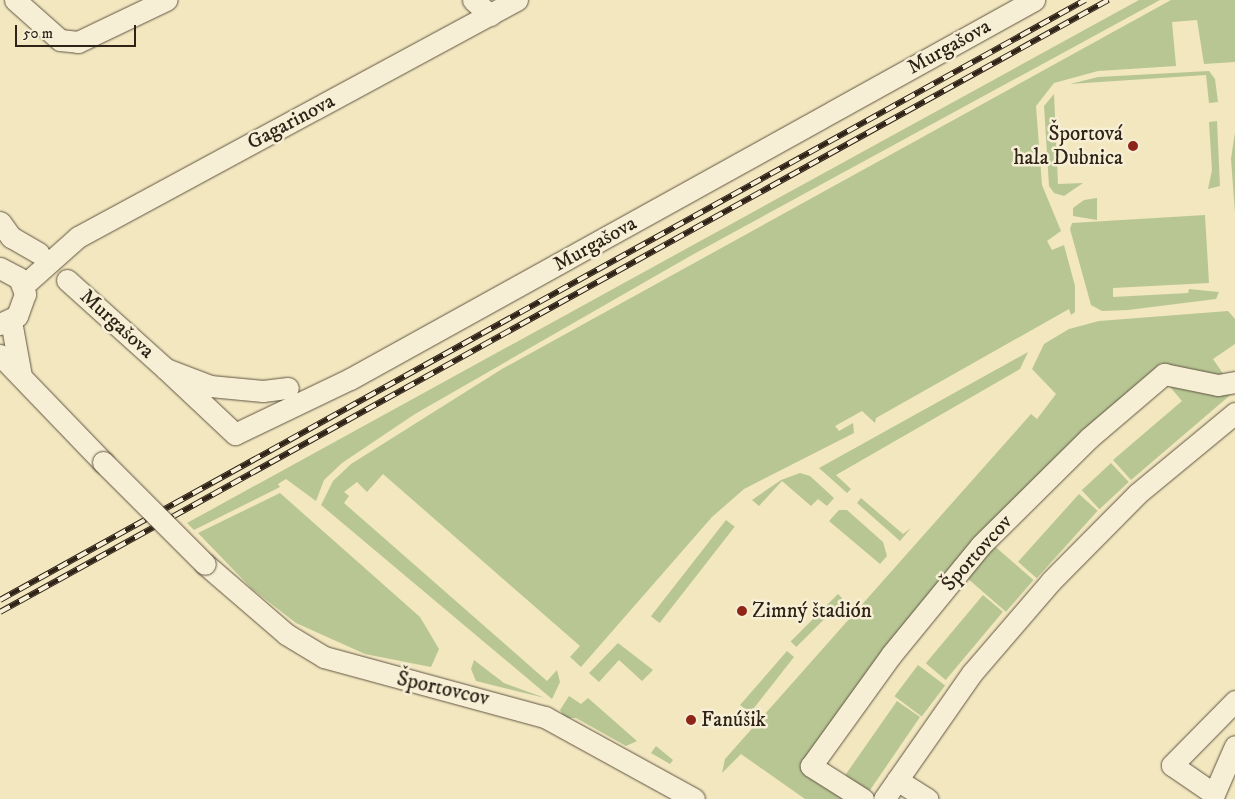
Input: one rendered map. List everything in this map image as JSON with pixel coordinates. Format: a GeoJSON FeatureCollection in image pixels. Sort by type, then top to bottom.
{"type":"FeatureCollection","features":[{"type":"Feature","properties":{"kind":"street"},"geometry":{"type":"LineString","coordinates":[[15,0],[60,40],[78,42],[166,0]]}},
{"type":"Feature","properties":{"kind":"street"},"geometry":{"type":"LineString","coordinates":[[473,0],[490,14]]}},
{"type":"Feature","properties":{"kind":"street","name":"Gagarinova"},"geometry":{"type":"LineString","coordinates":[[11,274],[517,0]]}},
{"type":"Feature","properties":{"kind":"street","name":"Murgašova"},"geometry":{"type":"LineString","coordinates":[[67,280],[166,368],[235,434],[350,379],[1008,7],[1034,0]]}},
{"type":"Feature","properties":{"kind":"street"},"geometry":{"type":"LineString","coordinates":[[6,230],[39,253]]}},
{"type":"Feature","properties":{"kind":"street"},"geometry":{"type":"LineString","coordinates":[[6,230],[11,274],[25,302],[6,322],[23,384]]}},
{"type":"Feature","properties":{"kind":"street","name":"Gagarinova"},"geometry":{"type":"LineString","coordinates":[[11,274],[39,253],[66,244]]}},
{"type":"Feature","properties":{"kind":"street","name":"Športovcov"},"geometry":{"type":"LineString","coordinates":[[0,355],[23,384],[205,564],[286,634],[324,657],[545,717],[694,799]]}},
{"type":"Feature","properties":{"kind":"street","name":"Murgašova"},"geometry":{"type":"LineString","coordinates":[[166,368],[210,386],[263,391],[288,388]]}},
{"type":"Feature","properties":{"kind":"street","name":"Športovcov"},"geometry":{"type":"LineString","coordinates":[[863,799],[811,766],[891,655],[981,545],[1089,438],[1164,374],[1218,385],[1235,382]]}},
{"type":"Feature","properties":{"kind":"street"},"geometry":{"type":"LineString","coordinates":[[884,799],[972,673],[1051,582],[1137,494],[1235,413]]}},
{"type":"Feature","properties":{"kind":"street"},"geometry":{"type":"LineString","coordinates":[[1235,701],[1172,765],[1214,794],[1235,746]]}},
{"type":"Feature","properties":{"kind":"street"},"geometry":{"type":"LineString","coordinates":[[897,780],[926,799]]}},
{"type":"Feature","properties":{"kind":"green space"},"geometry":{"type":"Polygon","coordinates":[[[1139,0],[1160,0],[692,255],[415,414],[342,463],[324,480],[316,501],[286,479],[278,484],[280,487],[194,530],[187,523],[1139,0]]]}},
{"type":"Feature","properties":{"kind":"green space"},"geometry":{"type":"Polygon","coordinates":[[[1171,0],[1235,0],[1235,62],[1204,64],[1197,20],[1172,22],[1176,66],[1098,71],[1054,83],[1036,106],[1042,185],[1061,231],[1047,241],[1052,250],[1064,245],[1075,286],[1075,312],[1071,315],[1069,309],[876,418],[875,423],[862,411],[835,426],[839,431],[853,423],[854,433],[744,489],[712,517],[581,667],[570,657],[580,646],[383,474],[367,492],[357,482],[344,492],[349,496],[344,503],[547,681],[557,670],[560,682],[552,699],[321,505],[333,481],[351,464],[502,369],[1171,0]]]}},
{"type":"Feature","properties":{"kind":"green space"},"geometry":{"type":"Polygon","coordinates":[[[1209,71],[1215,79],[1218,102],[1209,103],[1206,75],[1070,84],[1098,77],[1209,71]]]}},
{"type":"Feature","properties":{"kind":"green space"},"geometry":{"type":"Polygon","coordinates":[[[1054,94],[1058,184],[1083,183],[1064,196],[1054,193],[1049,186],[1044,106],[1054,94]]]}},
{"type":"Feature","properties":{"kind":"green space"},"geometry":{"type":"Polygon","coordinates":[[[1217,121],[1220,186],[1208,189],[1212,170],[1209,122],[1217,121]]]}},
{"type":"Feature","properties":{"kind":"green space"},"geometry":{"type":"Polygon","coordinates":[[[1235,132],[1235,213],[1231,159],[1235,132]]]}},
{"type":"Feature","properties":{"kind":"green space"},"geometry":{"type":"Polygon","coordinates":[[[1097,198],[1097,220],[1073,216],[1073,208],[1084,200],[1097,198]]]}},
{"type":"Feature","properties":{"kind":"green space"},"geometry":{"type":"Polygon","coordinates":[[[1205,215],[1209,283],[1113,288],[1113,297],[1188,293],[1189,289],[1219,292],[1216,299],[1128,310],[1102,311],[1091,305],[1070,229],[1072,223],[1205,215]]]}},
{"type":"Feature","properties":{"kind":"green space"},"geometry":{"type":"Polygon","coordinates":[[[1228,311],[1235,319],[1235,344],[1213,359],[1228,381],[1168,370],[1161,363],[1130,390],[809,758],[854,799],[805,799],[741,754],[722,773],[725,759],[1031,414],[1037,419],[1056,394],[1032,369],[1044,344],[1069,329],[1099,321],[1228,311]]]}},
{"type":"Feature","properties":{"kind":"green space"},"geometry":{"type":"Polygon","coordinates":[[[1028,352],[1020,369],[836,475],[851,489],[847,493],[819,468],[1028,352]]]}},
{"type":"Feature","properties":{"kind":"green space"},"geometry":{"type":"Polygon","coordinates":[[[1165,381],[1235,391],[1131,480],[1113,460],[1182,401],[1165,381]]]}},
{"type":"Feature","properties":{"kind":"green space"},"geometry":{"type":"Polygon","coordinates":[[[1111,463],[1129,482],[1099,509],[1082,490],[1111,463]]]}},
{"type":"Feature","properties":{"kind":"green space"},"geometry":{"type":"Polygon","coordinates":[[[800,473],[810,476],[834,498],[827,506],[818,499],[811,506],[782,481],[759,506],[752,500],[781,480],[800,473]]]}},
{"type":"Feature","properties":{"kind":"green space"},"geometry":{"type":"Polygon","coordinates":[[[280,493],[420,617],[439,649],[431,667],[365,654],[296,623],[252,589],[198,533],[280,493]]]}},
{"type":"Feature","properties":{"kind":"green space"},"geometry":{"type":"Polygon","coordinates":[[[1079,494],[1098,511],[1037,578],[1018,562],[1079,494]]]}},
{"type":"Feature","properties":{"kind":"green space"},"geometry":{"type":"Polygon","coordinates":[[[861,498],[903,534],[911,528],[900,541],[857,503],[861,498]]]}},
{"type":"Feature","properties":{"kind":"green space"},"geometry":{"type":"Polygon","coordinates":[[[839,510],[847,510],[883,542],[887,556],[880,564],[829,521],[839,510]]]}},
{"type":"Feature","properties":{"kind":"green space"},"geometry":{"type":"Polygon","coordinates":[[[726,520],[735,527],[660,623],[651,616],[726,520]]]}},
{"type":"Feature","properties":{"kind":"green space"},"geometry":{"type":"Polygon","coordinates":[[[992,544],[1034,580],[1006,612],[964,576],[992,544]]]}},
{"type":"Feature","properties":{"kind":"green space"},"geometry":{"type":"Polygon","coordinates":[[[838,594],[844,600],[796,647],[791,641],[838,594]]]}},
{"type":"Feature","properties":{"kind":"green space"},"geometry":{"type":"Polygon","coordinates":[[[983,595],[1003,612],[946,680],[926,663],[983,595]]]}},
{"type":"Feature","properties":{"kind":"green space"},"geometry":{"type":"Polygon","coordinates":[[[618,643],[653,670],[642,681],[619,660],[599,682],[589,673],[618,643]]]}},
{"type":"Feature","properties":{"kind":"green space"},"geometry":{"type":"Polygon","coordinates":[[[787,651],[794,657],[750,713],[740,705],[787,651]]]}},
{"type":"Feature","properties":{"kind":"green space"},"geometry":{"type":"Polygon","coordinates":[[[474,660],[504,683],[545,698],[476,681],[471,669],[474,660]]]}},
{"type":"Feature","properties":{"kind":"green space"},"geometry":{"type":"Polygon","coordinates":[[[918,665],[945,685],[922,717],[895,696],[918,665]]]}},
{"type":"Feature","properties":{"kind":"green space"},"geometry":{"type":"Polygon","coordinates":[[[569,696],[581,704],[588,698],[637,741],[626,746],[576,718],[565,718],[560,710],[569,696]]]}},
{"type":"Feature","properties":{"kind":"green space"},"geometry":{"type":"Polygon","coordinates":[[[897,701],[920,717],[868,793],[847,780],[846,774],[897,701]]]}},
{"type":"Feature","properties":{"kind":"green space"},"geometry":{"type":"Polygon","coordinates":[[[656,746],[673,760],[670,764],[651,753],[656,746]]]}},
{"type":"Feature","properties":{"kind":"railway"},"geometry":{"type":"LineString","coordinates":[[0,600],[1085,0]]}},
{"type":"Feature","properties":{"kind":"railway"},"geometry":{"type":"LineString","coordinates":[[0,612],[1108,0]]}},
{"type":"Feature","properties":{"kind":"place","name":"Športová hala Dubnica"},"geometry":{"type":"Point","coordinates":[1133,146]}},
{"type":"Feature","properties":{"kind":"place","name":"Zimný štadión"},"geometry":{"type":"Point","coordinates":[742,611]}},
{"type":"Feature","properties":{"kind":"place","name":"Fanúšik"},"geometry":{"type":"Point","coordinates":[691,720]}}]}
